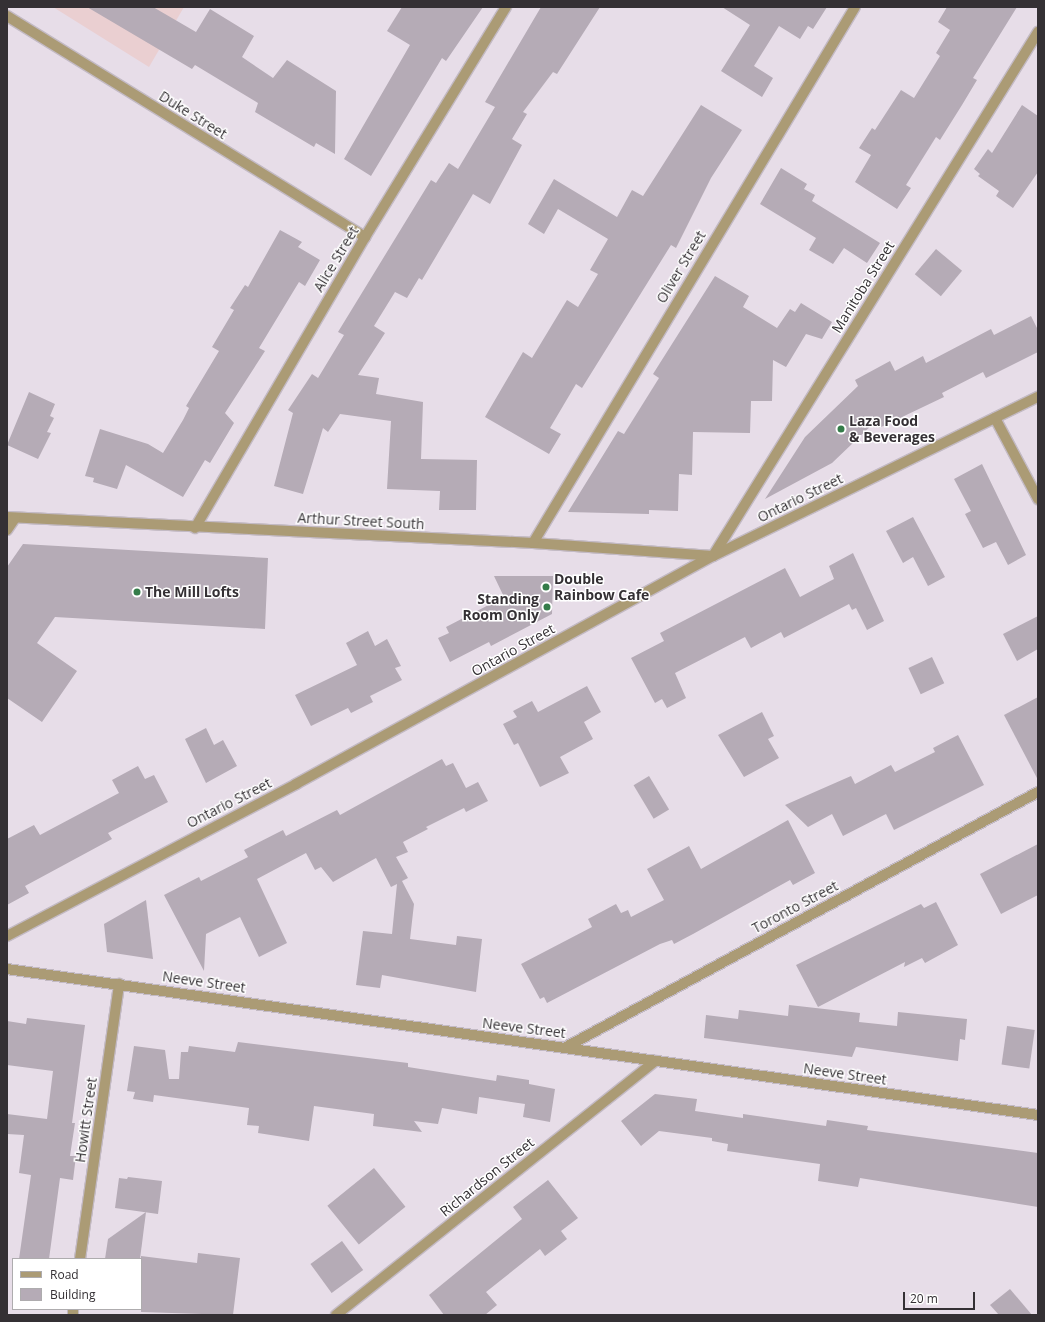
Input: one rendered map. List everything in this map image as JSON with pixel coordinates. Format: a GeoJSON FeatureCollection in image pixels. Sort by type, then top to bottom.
{"type":"FeatureCollection","features":[{"type":"Feature","properties":{"kind":"street","name":"Alice Street"},"geometry":{"type":"LineString","coordinates":[[195,528],[365,237],[506,7]]}},
{"type":"Feature","properties":{"kind":"street","name":"Oliver Street"},"geometry":{"type":"LineString","coordinates":[[533,544],[855,7]]}},
{"type":"Feature","properties":{"kind":"street","name":"Duke Street"},"geometry":{"type":"LineString","coordinates":[[7,16],[365,237]]}},
{"type":"Feature","properties":{"kind":"street","name":"Manitoba Street"},"geometry":{"type":"LineString","coordinates":[[713,556],[1038,32]]}},
{"type":"Feature","properties":{"kind":"street","name":"Ontario Street"},"geometry":{"type":"LineString","coordinates":[[7,936],[296,784],[713,556],[1038,397]]}},
{"type":"Feature","properties":{"kind":"street"},"geometry":{"type":"LineString","coordinates":[[996,418],[1038,499]]}},
{"type":"Feature","properties":{"kind":"street","name":"Arthur Street South"},"geometry":{"type":"LineString","coordinates":[[11,518],[533,544],[713,556]]}},
{"type":"Feature","properties":{"kind":"street"},"geometry":{"type":"LineString","coordinates":[[7,530],[11,518]]}},
{"type":"Feature","properties":{"kind":"street","name":"Toronto Street"},"geometry":{"type":"LineString","coordinates":[[566,1047],[1038,792]]}},
{"type":"Feature","properties":{"kind":"street","name":"Neeve Street"},"geometry":{"type":"LineString","coordinates":[[7,969],[1038,1115]]}},
{"type":"Feature","properties":{"kind":"street","name":"Howitt Street"},"geometry":{"type":"LineString","coordinates":[[80,1258],[119,984]]}},
{"type":"Feature","properties":{"kind":"street","name":"Richardson Street"},"geometry":{"type":"LineString","coordinates":[[336,1315],[655,1061]]}},
{"type":"Feature","properties":{"kind":"shaded area"},"geometry":{"type":"Polygon","coordinates":[[[53,7],[184,7],[149,67],[53,7]]]}},
{"type":"Feature","properties":{"kind":"building"},"geometry":{"type":"Polygon","coordinates":[[[87,7],[153,7],[196,32],[210,9],[254,36],[242,57],[273,78],[287,60],[336,91],[335,154],[316,143],[314,147],[255,112],[258,103],[195,65],[192,69],[87,7]]]}},
{"type":"Feature","properties":{"kind":"building"},"geometry":{"type":"Polygon","coordinates":[[[402,7],[483,7],[446,61],[442,58],[371,176],[344,159],[410,45],[387,31],[402,7]]]}},
{"type":"Feature","properties":{"kind":"building"},"geometry":{"type":"Polygon","coordinates":[[[541,7],[600,7],[557,74],[553,72],[523,112],[527,114],[512,139],[522,145],[490,204],[473,194],[422,280],[419,278],[407,298],[395,292],[374,326],[385,333],[358,375],[379,378],[376,394],[423,402],[421,459],[477,460],[476,510],[439,510],[440,491],[387,489],[391,421],[340,414],[328,432],[323,428],[303,494],[274,486],[293,413],[288,410],[312,374],[318,378],[344,335],[338,332],[431,180],[436,183],[449,163],[458,169],[495,107],[485,102],[541,7]]]}},
{"type":"Feature","properties":{"kind":"building"},"geometry":{"type":"Polygon","coordinates":[[[722,7],[827,7],[813,29],[808,26],[800,39],[779,26],[754,66],[773,78],[762,97],[721,71],[750,25],[722,7]]]}},
{"type":"Feature","properties":{"kind":"building"},"geometry":{"type":"Polygon","coordinates":[[[947,7],[1017,7],[973,78],[977,80],[962,105],[940,140],[936,137],[906,185],[911,188],[897,209],[855,182],[871,155],[859,148],[872,128],[875,130],[901,90],[914,98],[940,56],[936,53],[950,30],[938,22],[947,7]]]}},
{"type":"Feature","properties":{"kind":"building"},"geometry":{"type":"Polygon","coordinates":[[[701,105],[742,130],[711,178],[676,248],[671,245],[582,388],[576,384],[550,428],[561,434],[549,454],[485,417],[523,352],[532,358],[567,300],[578,307],[598,274],[590,270],[608,239],[558,209],[544,234],[528,224],[554,179],[617,217],[632,190],[643,196],[701,105]]]}},
{"type":"Feature","properties":{"kind":"building"},"geometry":{"type":"Polygon","coordinates":[[[1022,105],[1038,116],[1038,172],[1013,208],[996,196],[999,191],[978,176],[980,174],[974,169],[988,149],[992,153],[1022,105]]]}},
{"type":"Feature","properties":{"kind":"building"},"geometry":{"type":"Polygon","coordinates":[[[781,168],[807,184],[804,189],[815,195],[812,201],[880,243],[867,263],[844,248],[833,264],[809,250],[816,238],[760,204],[781,168]]]}},
{"type":"Feature","properties":{"kind":"building"},"geometry":{"type":"Polygon","coordinates":[[[280,230],[302,242],[298,247],[320,260],[305,286],[299,282],[259,348],[265,351],[225,413],[234,423],[210,463],[205,460],[183,497],[126,465],[117,489],[93,482],[94,478],[85,476],[100,429],[148,444],[163,453],[189,408],[186,406],[219,351],[212,347],[234,310],[230,308],[245,285],[248,287],[280,230]]]}},
{"type":"Feature","properties":{"kind":"building"},"geometry":{"type":"Polygon","coordinates":[[[936,249],[962,271],[941,296],[915,274],[936,249]]]}},
{"type":"Feature","properties":{"kind":"building"},"geometry":{"type":"Polygon","coordinates":[[[715,276],[749,296],[743,307],[777,328],[790,309],[795,312],[801,303],[832,322],[822,339],[806,334],[786,367],[773,360],[772,401],[751,401],[750,433],[693,432],[692,475],[679,474],[678,511],[649,510],[649,514],[568,512],[618,431],[624,434],[659,378],[653,374],[715,276]]]}},
{"type":"Feature","properties":{"kind":"building"},"geometry":{"type":"Polygon","coordinates":[[[1031,316],[1038,330],[1038,352],[986,378],[983,372],[942,393],[944,397],[879,428],[876,421],[832,463],[765,499],[805,437],[858,386],[855,380],[890,361],[895,371],[923,356],[926,363],[991,329],[994,335],[1031,316]]]}},
{"type":"Feature","properties":{"kind":"building"},"geometry":{"type":"Polygon","coordinates":[[[29,392],[55,404],[50,416],[54,418],[47,432],[51,433],[38,459],[7,445],[29,392]]]}},
{"type":"Feature","properties":{"kind":"building"},"geometry":{"type":"Polygon","coordinates":[[[982,464],[1026,555],[1008,565],[996,542],[983,548],[965,514],[971,511],[954,479],[982,464]]]}},
{"type":"Feature","properties":{"kind":"building"},"geometry":{"type":"Polygon","coordinates":[[[913,517],[945,577],[928,586],[913,557],[903,563],[886,531],[913,517]]]}},
{"type":"Feature","properties":{"kind":"building","name":"The Mill Lofts"},"geometry":{"type":"Polygon","coordinates":[[[23,544],[268,558],[265,629],[55,617],[37,643],[77,671],[42,722],[7,698],[7,567],[23,544]]]}},
{"type":"Feature","properties":{"kind":"building"},"geometry":{"type":"Polygon","coordinates":[[[853,553],[884,621],[867,630],[856,608],[852,610],[849,604],[784,638],[781,632],[751,648],[745,637],[675,673],[686,698],[667,708],[662,699],[655,703],[631,658],[664,641],[660,633],[785,568],[800,597],[834,579],[829,566],[853,553]]]}},
{"type":"Feature","properties":{"kind":"building"},"geometry":{"type":"Polygon","coordinates":[[[494,576],[553,576],[552,614],[491,646],[489,642],[450,662],[438,638],[449,633],[446,627],[504,597],[494,576]]]}},
{"type":"Feature","properties":{"kind":"building"},"geometry":{"type":"Polygon","coordinates":[[[1038,616],[1038,649],[1017,661],[1003,634],[1038,616]]]}},
{"type":"Feature","properties":{"kind":"building"},"geometry":{"type":"Polygon","coordinates":[[[368,631],[375,646],[387,639],[401,666],[395,668],[402,680],[370,696],[373,702],[351,713],[348,708],[311,726],[295,695],[357,665],[346,643],[368,631]]]}},
{"type":"Feature","properties":{"kind":"building"},"geometry":{"type":"Polygon","coordinates":[[[932,657],[944,683],[921,694],[908,668],[932,657]]]}},
{"type":"Feature","properties":{"kind":"building"},"geometry":{"type":"Polygon","coordinates":[[[587,686],[601,712],[584,722],[593,739],[560,757],[569,773],[540,787],[518,743],[514,745],[503,724],[517,717],[513,711],[532,701],[538,712],[587,686]]]}},
{"type":"Feature","properties":{"kind":"building"},"geometry":{"type":"Polygon","coordinates":[[[1038,697],[1038,780],[1004,715],[1038,697]]]}},
{"type":"Feature","properties":{"kind":"building"},"geometry":{"type":"Polygon","coordinates":[[[762,712],[774,736],[768,739],[779,758],[744,777],[718,735],[762,712]]]}},
{"type":"Feature","properties":{"kind":"building"},"geometry":{"type":"Polygon","coordinates":[[[206,728],[214,745],[223,740],[237,766],[206,783],[185,739],[206,728]]]}},
{"type":"Feature","properties":{"kind":"building"},"geometry":{"type":"Polygon","coordinates":[[[958,735],[984,785],[894,830],[886,814],[843,836],[832,814],[808,827],[785,805],[851,776],[855,784],[891,765],[895,772],[935,752],[933,748],[958,735]]]}},
{"type":"Feature","properties":{"kind":"building"},"geometry":{"type":"Polygon","coordinates":[[[442,759],[446,766],[453,763],[466,788],[478,782],[488,801],[466,812],[464,808],[426,827],[428,829],[403,842],[408,852],[396,857],[408,878],[402,881],[414,904],[410,939],[456,945],[457,936],[482,939],[476,992],[382,975],[380,988],[356,985],[363,931],[392,934],[397,884],[391,887],[376,858],[333,882],[321,867],[315,870],[306,853],[257,879],[287,943],[259,957],[240,917],[206,934],[204,971],[164,895],[199,877],[201,881],[248,857],[244,850],[283,830],[286,836],[337,810],[340,815],[442,759]]]}},
{"type":"Feature","properties":{"kind":"building"},"geometry":{"type":"Polygon","coordinates":[[[138,766],[145,779],[154,775],[168,802],[108,833],[112,839],[25,886],[29,893],[7,905],[7,839],[34,825],[40,835],[119,793],[112,780],[138,766]]]}},
{"type":"Feature","properties":{"kind":"building"},"geometry":{"type":"Polygon","coordinates":[[[649,776],[669,809],[654,819],[634,785],[649,776]]]}},
{"type":"Feature","properties":{"kind":"building"},"geometry":{"type":"Polygon","coordinates":[[[788,820],[815,873],[793,885],[790,880],[674,944],[672,940],[660,944],[547,1003],[544,997],[540,999],[521,964],[592,927],[588,919],[616,904],[621,913],[628,910],[631,917],[664,900],[647,869],[689,846],[701,869],[788,820]]]}},
{"type":"Feature","properties":{"kind":"building"},"geometry":{"type":"Polygon","coordinates":[[[1038,844],[1038,895],[1001,914],[980,874],[1038,844]]]}},
{"type":"Feature","properties":{"kind":"building"},"geometry":{"type":"Polygon","coordinates":[[[146,900],[153,959],[107,952],[104,924],[146,900]]]}},
{"type":"Feature","properties":{"kind":"building"},"geometry":{"type":"Polygon","coordinates":[[[936,902],[958,945],[925,963],[922,958],[904,967],[905,962],[818,1007],[796,965],[921,904],[924,908],[936,902]]]}},
{"type":"Feature","properties":{"kind":"building"},"geometry":{"type":"Polygon","coordinates":[[[789,1005],[860,1013],[859,1022],[897,1026],[898,1012],[967,1019],[965,1040],[960,1039],[958,1061],[856,1047],[852,1057],[704,1038],[706,1015],[738,1019],[739,1010],[788,1016],[789,1005]]]}},
{"type":"Feature","properties":{"kind":"building"},"geometry":{"type":"Polygon","coordinates":[[[27,1018],[85,1025],[72,1123],[75,1123],[70,1156],[76,1156],[73,1180],[60,1178],[49,1258],[19,1258],[31,1175],[19,1173],[24,1135],[7,1134],[7,1114],[47,1119],[53,1071],[7,1065],[7,1021],[26,1024],[27,1018]]]}},
{"type":"Feature","properties":{"kind":"building"},"geometry":{"type":"Polygon","coordinates":[[[1007,1026],[1035,1030],[1029,1069],[1002,1065],[1007,1026]]]}},
{"type":"Feature","properties":{"kind":"building"},"geometry":{"type":"Polygon","coordinates":[[[238,1042],[408,1063],[408,1067],[496,1081],[497,1075],[529,1080],[529,1084],[555,1089],[550,1122],[523,1117],[525,1104],[479,1097],[477,1114],[442,1108],[438,1124],[414,1121],[422,1132],[373,1126],[374,1114],[314,1106],[309,1141],[258,1133],[259,1126],[247,1125],[249,1108],[154,1095],[153,1102],[133,1099],[135,1092],[127,1091],[134,1046],[165,1050],[169,1079],[179,1079],[181,1052],[188,1052],[189,1046],[235,1052],[238,1042]]]}},
{"type":"Feature","properties":{"kind":"building"},"geometry":{"type":"Polygon","coordinates":[[[655,1094],[697,1099],[695,1111],[743,1118],[743,1114],[826,1126],[827,1120],[868,1126],[867,1130],[1038,1153],[1038,1207],[860,1178],[858,1187],[818,1181],[820,1164],[727,1151],[728,1144],[712,1141],[712,1138],[659,1131],[641,1146],[621,1121],[655,1094]]]}},
{"type":"Feature","properties":{"kind":"building"},"geometry":{"type":"Polygon","coordinates":[[[374,1168],[405,1207],[359,1245],[327,1206],[374,1168]]]}},
{"type":"Feature","properties":{"kind":"building"},"geometry":{"type":"Polygon","coordinates":[[[128,1177],[162,1181],[158,1214],[115,1208],[119,1178],[127,1179],[128,1177]]]}},
{"type":"Feature","properties":{"kind":"building"},"geometry":{"type":"Polygon","coordinates":[[[548,1180],[578,1218],[561,1231],[567,1239],[545,1256],[540,1249],[486,1292],[497,1305],[485,1315],[444,1315],[429,1295],[522,1219],[513,1207],[548,1180]]]}},
{"type":"Feature","properties":{"kind":"building"},"geometry":{"type":"Polygon","coordinates":[[[146,1212],[140,1258],[105,1258],[108,1239],[146,1212]]]}},
{"type":"Feature","properties":{"kind":"building"},"geometry":{"type":"Polygon","coordinates":[[[342,1241],[363,1270],[332,1293],[310,1264],[342,1241]]]}},
{"type":"Feature","properties":{"kind":"building"},"geometry":{"type":"Polygon","coordinates":[[[198,1253],[240,1258],[233,1315],[141,1312],[141,1256],[197,1263],[198,1253]]]}},
{"type":"Feature","properties":{"kind":"building"},"geometry":{"type":"Polygon","coordinates":[[[1010,1289],[1032,1315],[999,1315],[990,1305],[1010,1289]]]}},
{"type":"Feature","properties":{"kind":"place","name":"Laza Food & Beverages"},"geometry":{"type":"Point","coordinates":[841,429]}},
{"type":"Feature","properties":{"kind":"place","name":"Double Rainbow Cafe"},"geometry":{"type":"Point","coordinates":[546,587]}},
{"type":"Feature","properties":{"kind":"place","name":"The Mill Lofts"},"geometry":{"type":"Point","coordinates":[137,592]}},
{"type":"Feature","properties":{"kind":"place","name":"Standing Room Only"},"geometry":{"type":"Point","coordinates":[547,607]}}]}
